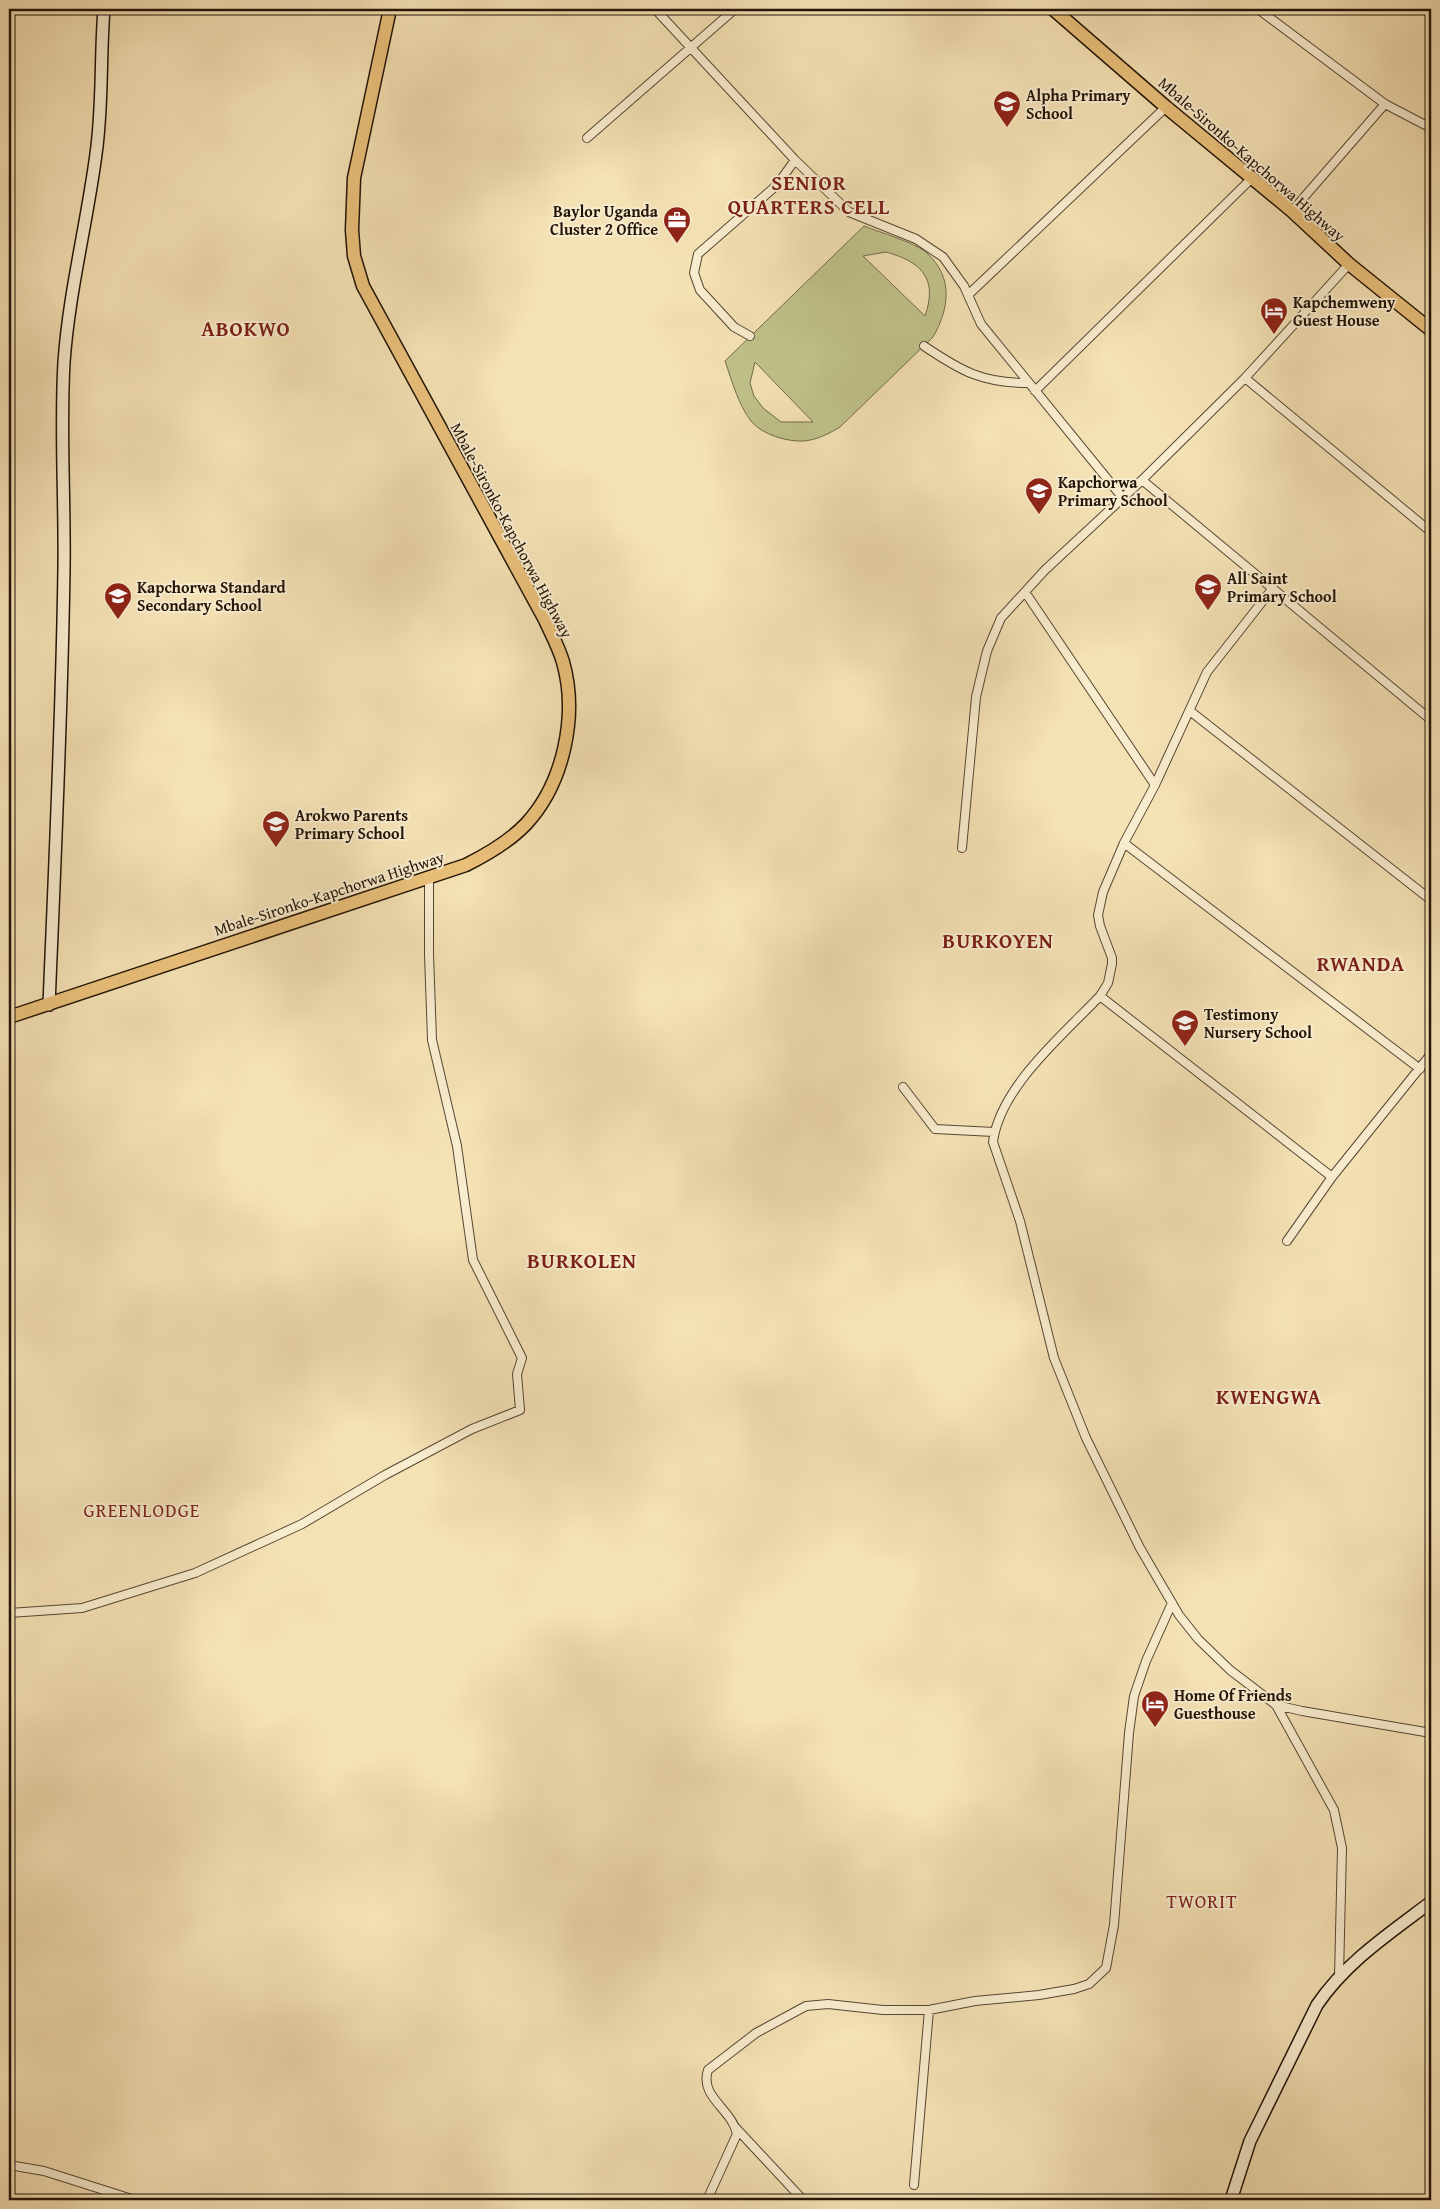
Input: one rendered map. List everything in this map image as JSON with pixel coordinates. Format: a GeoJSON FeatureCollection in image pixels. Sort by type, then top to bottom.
{"type":"FeatureCollection","features":[{"type":"Feature","properties":{"kind":"main road","name":"Mbale-Sironko-Kapchorwa Highway"},"geometry":{"type":"LineString","coordinates":[[9,1017],[466,865],[490,852],[525,824],[542,803],[558,768],[567,732],[568,698],[563,662],[545,620],[363,286],[354,256],[352,230],[354,178],[390,9]]}},
{"type":"Feature","properties":{"kind":"main road","name":"Mbale-Sironko-Kapchorwa Highway"},"geometry":{"type":"LineString","coordinates":[[1053,9],[1251,179],[1292,211],[1349,264],[1431,330]]}},
{"type":"Feature","properties":{"kind":"street"},"geometry":{"type":"LineString","coordinates":[[49,1005],[63,622],[62,417],[64,360],[98,144],[104,9]]}},
{"type":"Feature","properties":{"kind":"street"},"geometry":{"type":"LineString","coordinates":[[655,9],[795,160],[849,212],[916,239],[933,249],[943,258],[957,275],[980,324],[1122,497]]}},
{"type":"Feature","properties":{"kind":"street"},"geometry":{"type":"LineString","coordinates":[[587,138],[735,9]]}},
{"type":"Feature","properties":{"kind":"street"},"geometry":{"type":"LineString","coordinates":[[1258,9],[1385,104],[1431,128]]}},
{"type":"Feature","properties":{"kind":"street"},"geometry":{"type":"LineString","coordinates":[[1292,211],[1385,104]]}},
{"type":"Feature","properties":{"kind":"street"},"geometry":{"type":"LineString","coordinates":[[968,295],[1166,107]]}},
{"type":"Feature","properties":{"kind":"street"},"geometry":{"type":"LineString","coordinates":[[750,336],[734,327],[700,290],[694,273],[698,254],[777,185],[795,160]]}},
{"type":"Feature","properties":{"kind":"street"},"geometry":{"type":"LineString","coordinates":[[1034,391],[1251,179]]}},
{"type":"Feature","properties":{"kind":"street"},"geometry":{"type":"LineString","coordinates":[[962,848],[976,697],[987,651],[1001,618],[1045,570],[1142,480],[1246,378],[1349,264]]}},
{"type":"Feature","properties":{"kind":"street"},"geometry":{"type":"LineString","coordinates":[[924,346],[968,373],[1002,383],[1028,383]]}},
{"type":"Feature","properties":{"kind":"street"},"geometry":{"type":"LineString","coordinates":[[1246,378],[1431,532]]}},
{"type":"Feature","properties":{"kind":"street"},"geometry":{"type":"LineString","coordinates":[[1142,480],[1431,720]]}},
{"type":"Feature","properties":{"kind":"street"},"geometry":{"type":"LineString","coordinates":[[1273,588],[1212,663],[1155,785],[1124,843],[1099,902],[1100,926],[1112,958],[1108,983],[1100,996],[1022,1077],[1013,1091],[994,1132],[994,1149],[1020,1221],[1054,1358],[1086,1438],[1140,1548],[1172,1603],[1198,1639],[1230,1670],[1276,1705],[1302,1712],[1431,1732]]}},
{"type":"Feature","properties":{"kind":"street"},"geometry":{"type":"LineString","coordinates":[[1025,592],[1155,785]]}},
{"type":"Feature","properties":{"kind":"street"},"geometry":{"type":"LineString","coordinates":[[1190,711],[1431,900]]}},
{"type":"Feature","properties":{"kind":"street"},"geometry":{"type":"LineString","coordinates":[[1124,843],[1420,1069]]}},
{"type":"Feature","properties":{"kind":"street"},"geometry":{"type":"LineString","coordinates":[[9,1613],[82,1608],[195,1573],[302,1524],[384,1475],[472,1429],[520,1410],[517,1374],[522,1358],[473,1260],[457,1146],[432,1040],[428,954],[429,876]]}},
{"type":"Feature","properties":{"kind":"street"},"geometry":{"type":"LineString","coordinates":[[1100,996],[1332,1177]]}},
{"type":"Feature","properties":{"kind":"street"},"geometry":{"type":"LineString","coordinates":[[1287,1241],[1332,1177],[1431,1054]]}},
{"type":"Feature","properties":{"kind":"street"},"geometry":{"type":"LineString","coordinates":[[903,1087],[936,1129],[994,1132]]}},
{"type":"Feature","properties":{"kind":"street"},"geometry":{"type":"LineString","coordinates":[[707,2200],[737,2134],[735,2124],[706,2088],[708,2070],[756,2033],[806,2006],[828,2004],[883,2010],[929,2010],[976,2001],[1039,1995],[1074,1989],[1089,1984],[1106,1968],[1114,1925],[1129,1732],[1134,1696],[1146,1661],[1172,1603]]}},
{"type":"Feature","properties":{"kind":"street"},"geometry":{"type":"LineString","coordinates":[[1276,1705],[1334,1810],[1338,1827],[1342,1848],[1339,1976]]}},
{"type":"Feature","properties":{"kind":"street"},"geometry":{"type":"LineString","coordinates":[[1231,2200],[1242,2160],[1264,2110],[1318,2005],[1339,1976],[1373,1946],[1431,1902]]}},
{"type":"Feature","properties":{"kind":"street"},"geometry":{"type":"LineString","coordinates":[[914,2185],[929,2010]]}},
{"type":"Feature","properties":{"kind":"street"},"geometry":{"type":"LineString","coordinates":[[736,2128],[804,2200]]}},
{"type":"Feature","properties":{"kind":"street"},"geometry":{"type":"LineString","coordinates":[[9,2165],[44,2171],[135,2200]]}},
{"type":"Feature","properties":{"kind":"green space"},"geometry":{"type":"Polygon","coordinates":[[[864,226],[922,249],[936,263],[942,273],[945,283],[945,305],[943,316],[933,337],[840,427],[823,436],[809,440],[791,440],[768,434],[756,426],[746,414],[739,400],[725,361],[864,226]],[[886,252],[863,256],[925,316],[929,303],[929,292],[928,282],[924,274],[909,261],[886,252]],[[755,362],[750,383],[754,396],[763,408],[781,422],[813,422],[755,362]]]}},
{"type":"Feature","properties":{"kind":"place","name":"Alpha Primary School"},"geometry":{"type":"Point","coordinates":[1007,128]}},
{"type":"Feature","properties":{"kind":"place","name":"Baylor Uganda Cluster 2 Office"},"geometry":{"type":"Point","coordinates":[677,244]}},
{"type":"Feature","properties":{"kind":"place","name":"Kapchemweny Guest House"},"geometry":{"type":"Point","coordinates":[1274,335]}},
{"type":"Feature","properties":{"kind":"place","name":"Kapchorwa Primary School"},"geometry":{"type":"Point","coordinates":[1039,515]}},
{"type":"Feature","properties":{"kind":"place","name":"All Saint Primary School"},"geometry":{"type":"Point","coordinates":[1208,611]}},
{"type":"Feature","properties":{"kind":"place","name":"Kapchorwa Standard Secondary School"},"geometry":{"type":"Point","coordinates":[118,620]}},
{"type":"Feature","properties":{"kind":"place","name":"Arokwo Parents Primary School"},"geometry":{"type":"Point","coordinates":[276,848]}},
{"type":"Feature","properties":{"kind":"place","name":"Testimony Nursery School"},"geometry":{"type":"Point","coordinates":[1185,1047]}},
{"type":"Feature","properties":{"kind":"place","name":"Home Of Friends Guesthouse"},"geometry":{"type":"Point","coordinates":[1155,1728]}},
{"type":"Feature","properties":{"kind":"district","name":"SENIOR QUARTERS CELL"},"geometry":{"type":"Point","coordinates":[809,194]}},
{"type":"Feature","properties":{"kind":"district","name":"ABOKWO"},"geometry":{"type":"Point","coordinates":[246,328]}},
{"type":"Feature","properties":{"kind":"district","name":"BURKOYEN"},"geometry":{"type":"Point","coordinates":[998,940]}},
{"type":"Feature","properties":{"kind":"district","name":"RWANDA"},"geometry":{"type":"Point","coordinates":[1361,963]}},
{"type":"Feature","properties":{"kind":"district","name":"BURKOLEN"},"geometry":{"type":"Point","coordinates":[582,1260]}},
{"type":"Feature","properties":{"kind":"district","name":"KWENGWA"},"geometry":{"type":"Point","coordinates":[1269,1396]}},
{"type":"Feature","properties":{"kind":"district","name":"GREENLODGE"},"geometry":{"type":"Point","coordinates":[142,1510]}},
{"type":"Feature","properties":{"kind":"district","name":"TWORIT"},"geometry":{"type":"Point","coordinates":[1202,1901]}}]}
